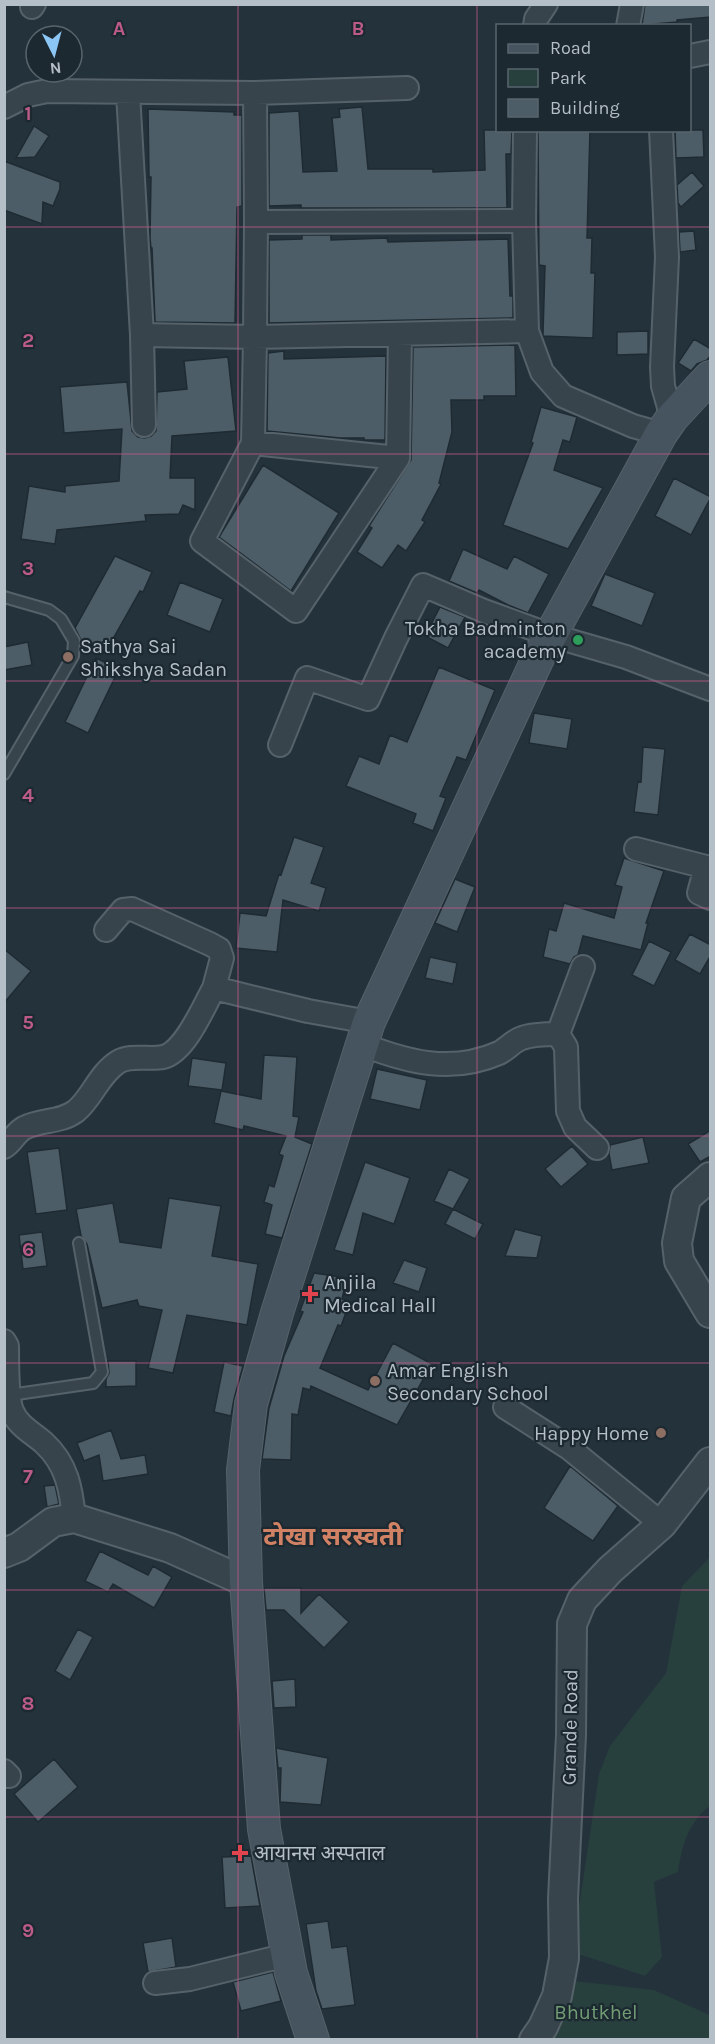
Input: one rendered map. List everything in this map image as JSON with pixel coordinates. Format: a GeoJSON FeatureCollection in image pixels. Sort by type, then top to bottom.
{"type":"FeatureCollection","features":[{"type":"Feature","properties":{"kind":"main road"},"geometry":{"type":"LineString","coordinates":[[313,2040],[291,1973],[264,1829],[246,1582],[243,1470],[251,1404],[276,1313],[365,1033],[550,635],[667,426],[711,377]]}},
{"type":"Feature","properties":{"kind":"street"},"geometry":{"type":"LineString","coordinates":[[535,24],[546,4]]}},
{"type":"Feature","properties":{"kind":"street"},"geometry":{"type":"LineString","coordinates":[[628,24],[632,5]]}},
{"type":"Feature","properties":{"kind":"street"},"geometry":{"type":"LineString","coordinates":[[691,56],[711,52]]}},
{"type":"Feature","properties":{"kind":"street"},"geometry":{"type":"LineString","coordinates":[[4,107],[28,95],[47,91],[255,93],[406,87]]}},
{"type":"Feature","properties":{"kind":"street"},"geometry":{"type":"LineString","coordinates":[[128,93],[142,335],[144,425]]}},
{"type":"Feature","properties":{"kind":"street"},"geometry":{"type":"LineString","coordinates":[[255,93],[253,443],[202,541],[296,611],[398,458],[400,334]]}},
{"type":"Feature","properties":{"kind":"street"},"geometry":{"type":"LineString","coordinates":[[525,132],[524,221],[527,331],[542,372],[563,396],[633,426],[667,426],[662,367],[667,257],[661,132]]}},
{"type":"Feature","properties":{"kind":"street"},"geometry":{"type":"LineString","coordinates":[[256,222],[524,221]]}},
{"type":"Feature","properties":{"kind":"street"},"geometry":{"type":"LineString","coordinates":[[142,335],[255,337],[527,331]]}},
{"type":"Feature","properties":{"kind":"street"},"geometry":{"type":"LineString","coordinates":[[253,443],[398,458]]}},
{"type":"Feature","properties":{"kind":"street"},"geometry":{"type":"LineString","coordinates":[[280,745],[307,678],[368,699],[423,585],[484,611],[550,635],[626,657],[711,689]]}},
{"type":"Feature","properties":{"kind":"street"},"geometry":{"type":"LineString","coordinates":[[636,849],[706,867],[699,893],[711,898]]}},
{"type":"Feature","properties":{"kind":"street"},"geometry":{"type":"LineString","coordinates":[[4,1148],[19,1131],[26,1127],[63,1119],[78,1110],[107,1072],[119,1061],[164,1057],[173,1052],[185,1040],[214,988],[222,958],[219,949],[210,944],[132,909],[123,910],[106,930]]}},
{"type":"Feature","properties":{"kind":"street"},"geometry":{"type":"LineString","coordinates":[[558,1034],[583,967]]}},
{"type":"Feature","properties":{"kind":"street"},"geometry":{"type":"LineString","coordinates":[[214,988],[308,1011],[365,1033],[397,1058],[435,1064],[467,1064],[500,1052],[521,1038],[558,1034]]}},
{"type":"Feature","properties":{"kind":"street"},"geometry":{"type":"LineString","coordinates":[[558,1034],[566,1047],[568,1111],[575,1127],[597,1148]]}},
{"type":"Feature","properties":{"kind":"street"},"geometry":{"type":"LineString","coordinates":[[711,1177],[686,1198],[677,1243],[679,1261],[711,1313]]}},
{"type":"Feature","properties":{"kind":"street"},"geometry":{"type":"LineString","coordinates":[[5,1352],[11,1410],[24,1428],[45,1444],[63,1466],[71,1487],[74,1518]]}},
{"type":"Feature","properties":{"kind":"street"},"geometry":{"type":"LineString","coordinates":[[505,1407],[569,1448],[662,1524]]}},
{"type":"Feature","properties":{"kind":"street","name":"Grande Road"},"geometry":{"type":"LineString","coordinates":[[534,2040],[557,1995],[564,1958],[563,1899],[571,1735],[572,1624],[582,1600],[596,1584],[662,1524],[711,1462]]}},
{"type":"Feature","properties":{"kind":"street"},"geometry":{"type":"LineString","coordinates":[[4,1553],[19,1546],[53,1522],[74,1518],[170,1548],[246,1582]]}},
{"type":"Feature","properties":{"kind":"street"},"geometry":{"type":"LineString","coordinates":[[154,1983],[190,1979],[287,1954]]}},
{"type":"Feature","properties":{"kind":"lane"},"geometry":{"type":"LineString","coordinates":[[4,597],[49,610],[61,619],[74,641],[73,656],[4,774]]}},
{"type":"Feature","properties":{"kind":"lane"},"geometry":{"type":"LineString","coordinates":[[10,1395],[93,1383],[102,1372],[79,1243]]}},
{"type":"Feature","properties":{"kind":"green space"},"geometry":{"type":"Polygon","coordinates":[[[710,1557],[710,1810],[708,1807],[691,1828],[684,1844],[678,1872],[654,1882],[662,1957],[645,1976],[572,1952],[599,1774],[610,1746],[666,1673],[682,1586],[710,1557]]]}},
{"type":"Feature","properties":{"kind":"green space","name":"Bhutkhel"},"geometry":{"type":"Polygon","coordinates":[[[575,1981],[654,1990],[710,2015],[710,2039],[550,2040],[567,2013],[575,1981]]]}},
{"type":"Feature","properties":{"kind":"building"},"geometry":{"type":"Polygon","coordinates":[[[645,4],[711,4],[711,17],[642,24],[645,4]]]}},
{"type":"Feature","properties":{"kind":"building"},"geometry":{"type":"Polygon","coordinates":[[[362,107],[368,169],[433,169],[433,172],[485,170],[484,130],[512,132],[511,154],[506,154],[507,208],[269,206],[269,113],[299,111],[303,172],[337,171],[332,118],[340,117],[339,109],[362,107]]]}},
{"type":"Feature","properties":{"kind":"building"},"geometry":{"type":"Polygon","coordinates":[[[148,109],[234,112],[234,115],[242,115],[242,206],[237,207],[235,323],[155,322],[150,238],[151,177],[149,177],[148,109]]]}},
{"type":"Feature","properties":{"kind":"building"},"geometry":{"type":"Polygon","coordinates":[[[34,126],[49,136],[35,157],[16,158],[34,126]]]}},
{"type":"Feature","properties":{"kind":"building"},"geometry":{"type":"Polygon","coordinates":[[[703,130],[704,157],[676,158],[675,132],[703,130]]]}},
{"type":"Feature","properties":{"kind":"building"},"geometry":{"type":"Polygon","coordinates":[[[538,132],[590,132],[587,238],[592,238],[591,273],[595,273],[593,338],[543,336],[545,266],[539,265],[538,132]]]}},
{"type":"Feature","properties":{"kind":"building"},"geometry":{"type":"Polygon","coordinates":[[[4,161],[60,182],[60,189],[53,206],[43,202],[42,224],[4,210],[4,161]]]}},
{"type":"Feature","properties":{"kind":"building"},"geometry":{"type":"Polygon","coordinates":[[[692,172],[704,186],[681,207],[678,203],[677,185],[692,172]]]}},
{"type":"Feature","properties":{"kind":"building"},"geometry":{"type":"Polygon","coordinates":[[[694,231],[696,250],[680,252],[679,232],[694,231]]]}},
{"type":"Feature","properties":{"kind":"building"},"geometry":{"type":"Polygon","coordinates":[[[302,235],[331,235],[331,240],[387,238],[388,242],[508,239],[513,318],[269,323],[269,240],[302,239],[302,235]]]}},
{"type":"Feature","properties":{"kind":"building"},"geometry":{"type":"Polygon","coordinates":[[[648,331],[648,354],[617,355],[617,332],[648,331]]]}},
{"type":"Feature","properties":{"kind":"building"},"geometry":{"type":"Polygon","coordinates":[[[694,339],[711,349],[711,355],[691,371],[678,363],[694,339]]]}},
{"type":"Feature","properties":{"kind":"building"},"geometry":{"type":"Polygon","coordinates":[[[515,345],[516,396],[484,396],[484,400],[451,400],[452,432],[439,483],[441,484],[422,520],[425,522],[406,551],[398,545],[382,568],[357,552],[372,528],[369,526],[411,460],[413,347],[515,345]]]}},
{"type":"Feature","properties":{"kind":"building"},"geometry":{"type":"Polygon","coordinates":[[[284,351],[284,359],[386,356],[385,440],[267,431],[268,353],[284,351]]]}},
{"type":"Feature","properties":{"kind":"building"},"geometry":{"type":"Polygon","coordinates":[[[228,357],[236,431],[172,436],[170,478],[195,478],[195,510],[183,505],[179,514],[145,515],[146,521],[57,530],[55,544],[21,539],[29,486],[65,492],[65,486],[119,481],[122,429],[64,433],[60,387],[127,382],[132,431],[138,437],[145,438],[156,431],[157,392],[187,389],[184,361],[228,357]]]}},
{"type":"Feature","properties":{"kind":"building"},"geometry":{"type":"Polygon","coordinates":[[[541,407],[577,417],[570,442],[563,440],[554,470],[603,488],[568,549],[503,525],[533,443],[531,442],[541,407]]]}},
{"type":"Feature","properties":{"kind":"building"},"geometry":{"type":"Polygon","coordinates":[[[263,465],[339,513],[291,591],[219,537],[263,465]]]}},
{"type":"Feature","properties":{"kind":"building"},"geometry":{"type":"Polygon","coordinates":[[[674,478],[711,497],[691,535],[655,516],[674,478]]]}},
{"type":"Feature","properties":{"kind":"building"},"geometry":{"type":"Polygon","coordinates":[[[463,549],[507,569],[514,556],[549,574],[528,613],[479,590],[477,593],[449,581],[463,549]]]}},
{"type":"Feature","properties":{"kind":"building"},"geometry":{"type":"Polygon","coordinates":[[[115,556],[152,572],[143,592],[140,591],[105,653],[81,640],[75,628],[115,556]]]}},
{"type":"Feature","properties":{"kind":"building"},"geometry":{"type":"Polygon","coordinates":[[[605,574],[655,593],[642,626],[591,606],[605,574]]]}},
{"type":"Feature","properties":{"kind":"building"},"geometry":{"type":"Polygon","coordinates":[[[180,582],[223,599],[210,632],[167,615],[180,582]]]}},
{"type":"Feature","properties":{"kind":"building"},"geometry":{"type":"Polygon","coordinates":[[[440,607],[465,617],[448,648],[425,636],[440,607]]]}},
{"type":"Feature","properties":{"kind":"building"},"geometry":{"type":"Polygon","coordinates":[[[28,642],[32,665],[4,670],[4,647],[28,642]]]}},
{"type":"Feature","properties":{"kind":"building"},"geometry":{"type":"Polygon","coordinates":[[[96,658],[119,669],[88,733],[65,722],[96,658]]]}},
{"type":"Feature","properties":{"kind":"building"},"geometry":{"type":"Polygon","coordinates":[[[439,667],[495,690],[466,760],[457,757],[440,796],[446,798],[433,831],[413,823],[416,814],[346,786],[359,756],[379,764],[390,735],[407,742],[439,667]]]}},
{"type":"Feature","properties":{"kind":"building"},"geometry":{"type":"Polygon","coordinates":[[[534,713],[572,719],[567,749],[529,743],[534,713]]]}},
{"type":"Feature","properties":{"kind":"building"},"geometry":{"type":"Polygon","coordinates":[[[643,747],[665,749],[658,815],[634,812],[638,781],[641,782],[643,747]]]}},
{"type":"Feature","properties":{"kind":"building"},"geometry":{"type":"Polygon","coordinates":[[[294,837],[324,847],[311,883],[326,888],[319,911],[283,900],[277,952],[236,948],[240,913],[266,916],[294,837]]]}},
{"type":"Feature","properties":{"kind":"building"},"geometry":{"type":"Polygon","coordinates":[[[624,858],[664,871],[646,923],[648,923],[641,950],[583,936],[578,955],[570,964],[543,957],[549,929],[556,931],[564,903],[614,918],[622,887],[615,885],[624,858]]]}},
{"type":"Feature","properties":{"kind":"building"},"geometry":{"type":"Polygon","coordinates":[[[455,879],[475,887],[457,932],[435,923],[455,879]]]}},
{"type":"Feature","properties":{"kind":"building"},"geometry":{"type":"Polygon","coordinates":[[[690,934],[711,945],[711,955],[700,974],[675,960],[690,934]]]}},
{"type":"Feature","properties":{"kind":"building"},"geometry":{"type":"Polygon","coordinates":[[[649,941],[671,952],[654,986],[632,975],[649,941]]]}},
{"type":"Feature","properties":{"kind":"building"},"geometry":{"type":"Polygon","coordinates":[[[4,949],[31,971],[4,1003],[4,949]]]}},
{"type":"Feature","properties":{"kind":"building"},"geometry":{"type":"Polygon","coordinates":[[[430,957],[457,963],[453,984],[425,978],[430,957]]]}},
{"type":"Feature","properties":{"kind":"building"},"geometry":{"type":"Polygon","coordinates":[[[264,1055],[297,1057],[293,1116],[299,1117],[295,1137],[312,1144],[282,1238],[265,1234],[272,1205],[264,1202],[269,1185],[274,1187],[283,1156],[279,1154],[286,1136],[244,1126],[243,1130],[214,1123],[221,1091],[261,1099],[264,1055]]]}},
{"type":"Feature","properties":{"kind":"building"},"geometry":{"type":"Polygon","coordinates":[[[192,1058],[226,1063],[222,1090],[188,1086],[192,1058]]]}},
{"type":"Feature","properties":{"kind":"building"},"geometry":{"type":"Polygon","coordinates":[[[377,1069],[427,1080],[420,1110],[370,1099],[377,1069]]]}},
{"type":"Feature","properties":{"kind":"building"},"geometry":{"type":"Polygon","coordinates":[[[711,1130],[711,1156],[700,1162],[688,1144],[711,1130]]]}},
{"type":"Feature","properties":{"kind":"building"},"geometry":{"type":"Polygon","coordinates":[[[643,1137],[649,1163],[612,1170],[610,1145],[643,1137]]]}},
{"type":"Feature","properties":{"kind":"building"},"geometry":{"type":"Polygon","coordinates":[[[572,1146],[588,1164],[561,1187],[545,1169],[572,1146]]]}},
{"type":"Feature","properties":{"kind":"building"},"geometry":{"type":"Polygon","coordinates":[[[59,1148],[67,1210],[36,1214],[27,1152],[59,1148]]]}},
{"type":"Feature","properties":{"kind":"building"},"geometry":{"type":"Polygon","coordinates":[[[365,1162],[410,1178],[394,1224],[363,1213],[353,1255],[334,1250],[365,1162]]]}},
{"type":"Feature","properties":{"kind":"building"},"geometry":{"type":"Polygon","coordinates":[[[449,1169],[470,1179],[453,1209],[434,1201],[449,1169]]]}},
{"type":"Feature","properties":{"kind":"building"},"geometry":{"type":"Polygon","coordinates":[[[169,1198],[221,1206],[212,1256],[258,1264],[247,1325],[187,1315],[173,1373],[148,1368],[162,1310],[139,1306],[137,1300],[102,1308],[87,1244],[81,1236],[76,1209],[113,1203],[120,1242],[161,1248],[169,1198]]]}},
{"type":"Feature","properties":{"kind":"building"},"geometry":{"type":"Polygon","coordinates":[[[453,1209],[483,1224],[475,1239],[445,1224],[453,1209]]]}},
{"type":"Feature","properties":{"kind":"building"},"geometry":{"type":"Polygon","coordinates":[[[515,1229],[542,1236],[537,1258],[505,1256],[515,1229]]]}},
{"type":"Feature","properties":{"kind":"building"},"geometry":{"type":"Polygon","coordinates":[[[42,1232],[47,1266],[23,1269],[19,1235],[42,1232]]]}},
{"type":"Feature","properties":{"kind":"building"},"geometry":{"type":"Polygon","coordinates":[[[404,1260],[427,1268],[419,1292],[393,1283],[404,1260]]]}},
{"type":"Feature","properties":{"kind":"building"},"geometry":{"type":"Polygon","coordinates":[[[314,1273],[347,1278],[342,1299],[350,1302],[320,1368],[368,1390],[393,1343],[432,1364],[397,1425],[311,1386],[310,1390],[303,1388],[298,1415],[292,1414],[291,1460],[262,1459],[269,1408],[284,1356],[303,1312],[300,1311],[314,1273]]]}},
{"type":"Feature","properties":{"kind":"building"},"geometry":{"type":"Polygon","coordinates":[[[108,1361],[136,1361],[136,1386],[106,1387],[109,1373],[108,1361]]]}},
{"type":"Feature","properties":{"kind":"building"},"geometry":{"type":"Polygon","coordinates":[[[224,1362],[243,1366],[231,1416],[214,1412],[224,1362]]]}},
{"type":"Feature","properties":{"kind":"building"},"geometry":{"type":"Polygon","coordinates":[[[111,1430],[121,1459],[145,1455],[148,1474],[103,1481],[99,1455],[84,1461],[77,1443],[111,1430]]]}},
{"type":"Feature","properties":{"kind":"building"},"geometry":{"type":"Polygon","coordinates":[[[570,1466],[618,1506],[593,1541],[544,1508],[570,1466]]]}},
{"type":"Feature","properties":{"kind":"building"},"geometry":{"type":"Polygon","coordinates":[[[55,1485],[59,1504],[47,1507],[44,1486],[55,1485]]]}},
{"type":"Feature","properties":{"kind":"building"},"geometry":{"type":"Polygon","coordinates":[[[100,1551],[148,1575],[153,1566],[172,1577],[154,1608],[113,1584],[108,1592],[85,1581],[100,1551]]]}},
{"type":"Feature","properties":{"kind":"building"},"geometry":{"type":"Polygon","coordinates":[[[264,1588],[301,1588],[301,1613],[319,1594],[349,1622],[324,1648],[284,1610],[266,1610],[264,1588]]]}},
{"type":"Feature","properties":{"kind":"building"},"geometry":{"type":"Polygon","coordinates":[[[78,1629],[93,1637],[70,1680],[55,1671],[78,1629]]]}},
{"type":"Feature","properties":{"kind":"building"},"geometry":{"type":"Polygon","coordinates":[[[295,1679],[296,1707],[274,1708],[272,1681],[295,1679]]]}},
{"type":"Feature","properties":{"kind":"building"},"geometry":{"type":"Polygon","coordinates":[[[276,1748],[328,1758],[321,1805],[280,1802],[281,1768],[278,1768],[276,1748]]]}},
{"type":"Feature","properties":{"kind":"building"},"geometry":{"type":"Polygon","coordinates":[[[54,1759],[78,1787],[38,1822],[14,1794],[54,1759]]]}},
{"type":"Feature","properties":{"kind":"building"},"geometry":{"type":"Polygon","coordinates":[[[251,1856],[260,1906],[225,1908],[222,1857],[251,1856]]]}},
{"type":"Feature","properties":{"kind":"building"},"geometry":{"type":"Polygon","coordinates":[[[328,1921],[332,1948],[347,1946],[355,2005],[322,2009],[316,1991],[306,1924],[328,1921]]]}},
{"type":"Feature","properties":{"kind":"building"},"geometry":{"type":"Polygon","coordinates":[[[172,1938],[176,1967],[148,1972],[143,1943],[172,1938]]]}},
{"type":"Feature","properties":{"kind":"building"},"geometry":{"type":"Polygon","coordinates":[[[273,1972],[281,2001],[241,2011],[233,1982],[273,1972]]]}},
{"type":"Feature","properties":{"kind":"place","name":"Tokha Badminton academy"},"geometry":{"type":"Point","coordinates":[578,640]}},
{"type":"Feature","properties":{"kind":"place","name":"Sathya Sai Shikshya Sadan"},"geometry":{"type":"Point","coordinates":[68,657]}},
{"type":"Feature","properties":{"kind":"place","name":"Anjila Medical Hall"},"geometry":{"type":"Point","coordinates":[310,1294]}},
{"type":"Feature","properties":{"kind":"place","name":"Amar English Secondary School"},"geometry":{"type":"Point","coordinates":[375,1381]}},
{"type":"Feature","properties":{"kind":"place","name":"Happy Home"},"geometry":{"type":"Point","coordinates":[661,1433]}},
{"type":"Feature","properties":{"kind":"place","name":"आयानस अस्पताल"},"geometry":{"type":"Point","coordinates":[240,1853]}},
{"type":"Feature","properties":{"kind":"district","name":"टोखा सरस्वती"},"geometry":{"type":"Point","coordinates":[333,1536]}}]}
